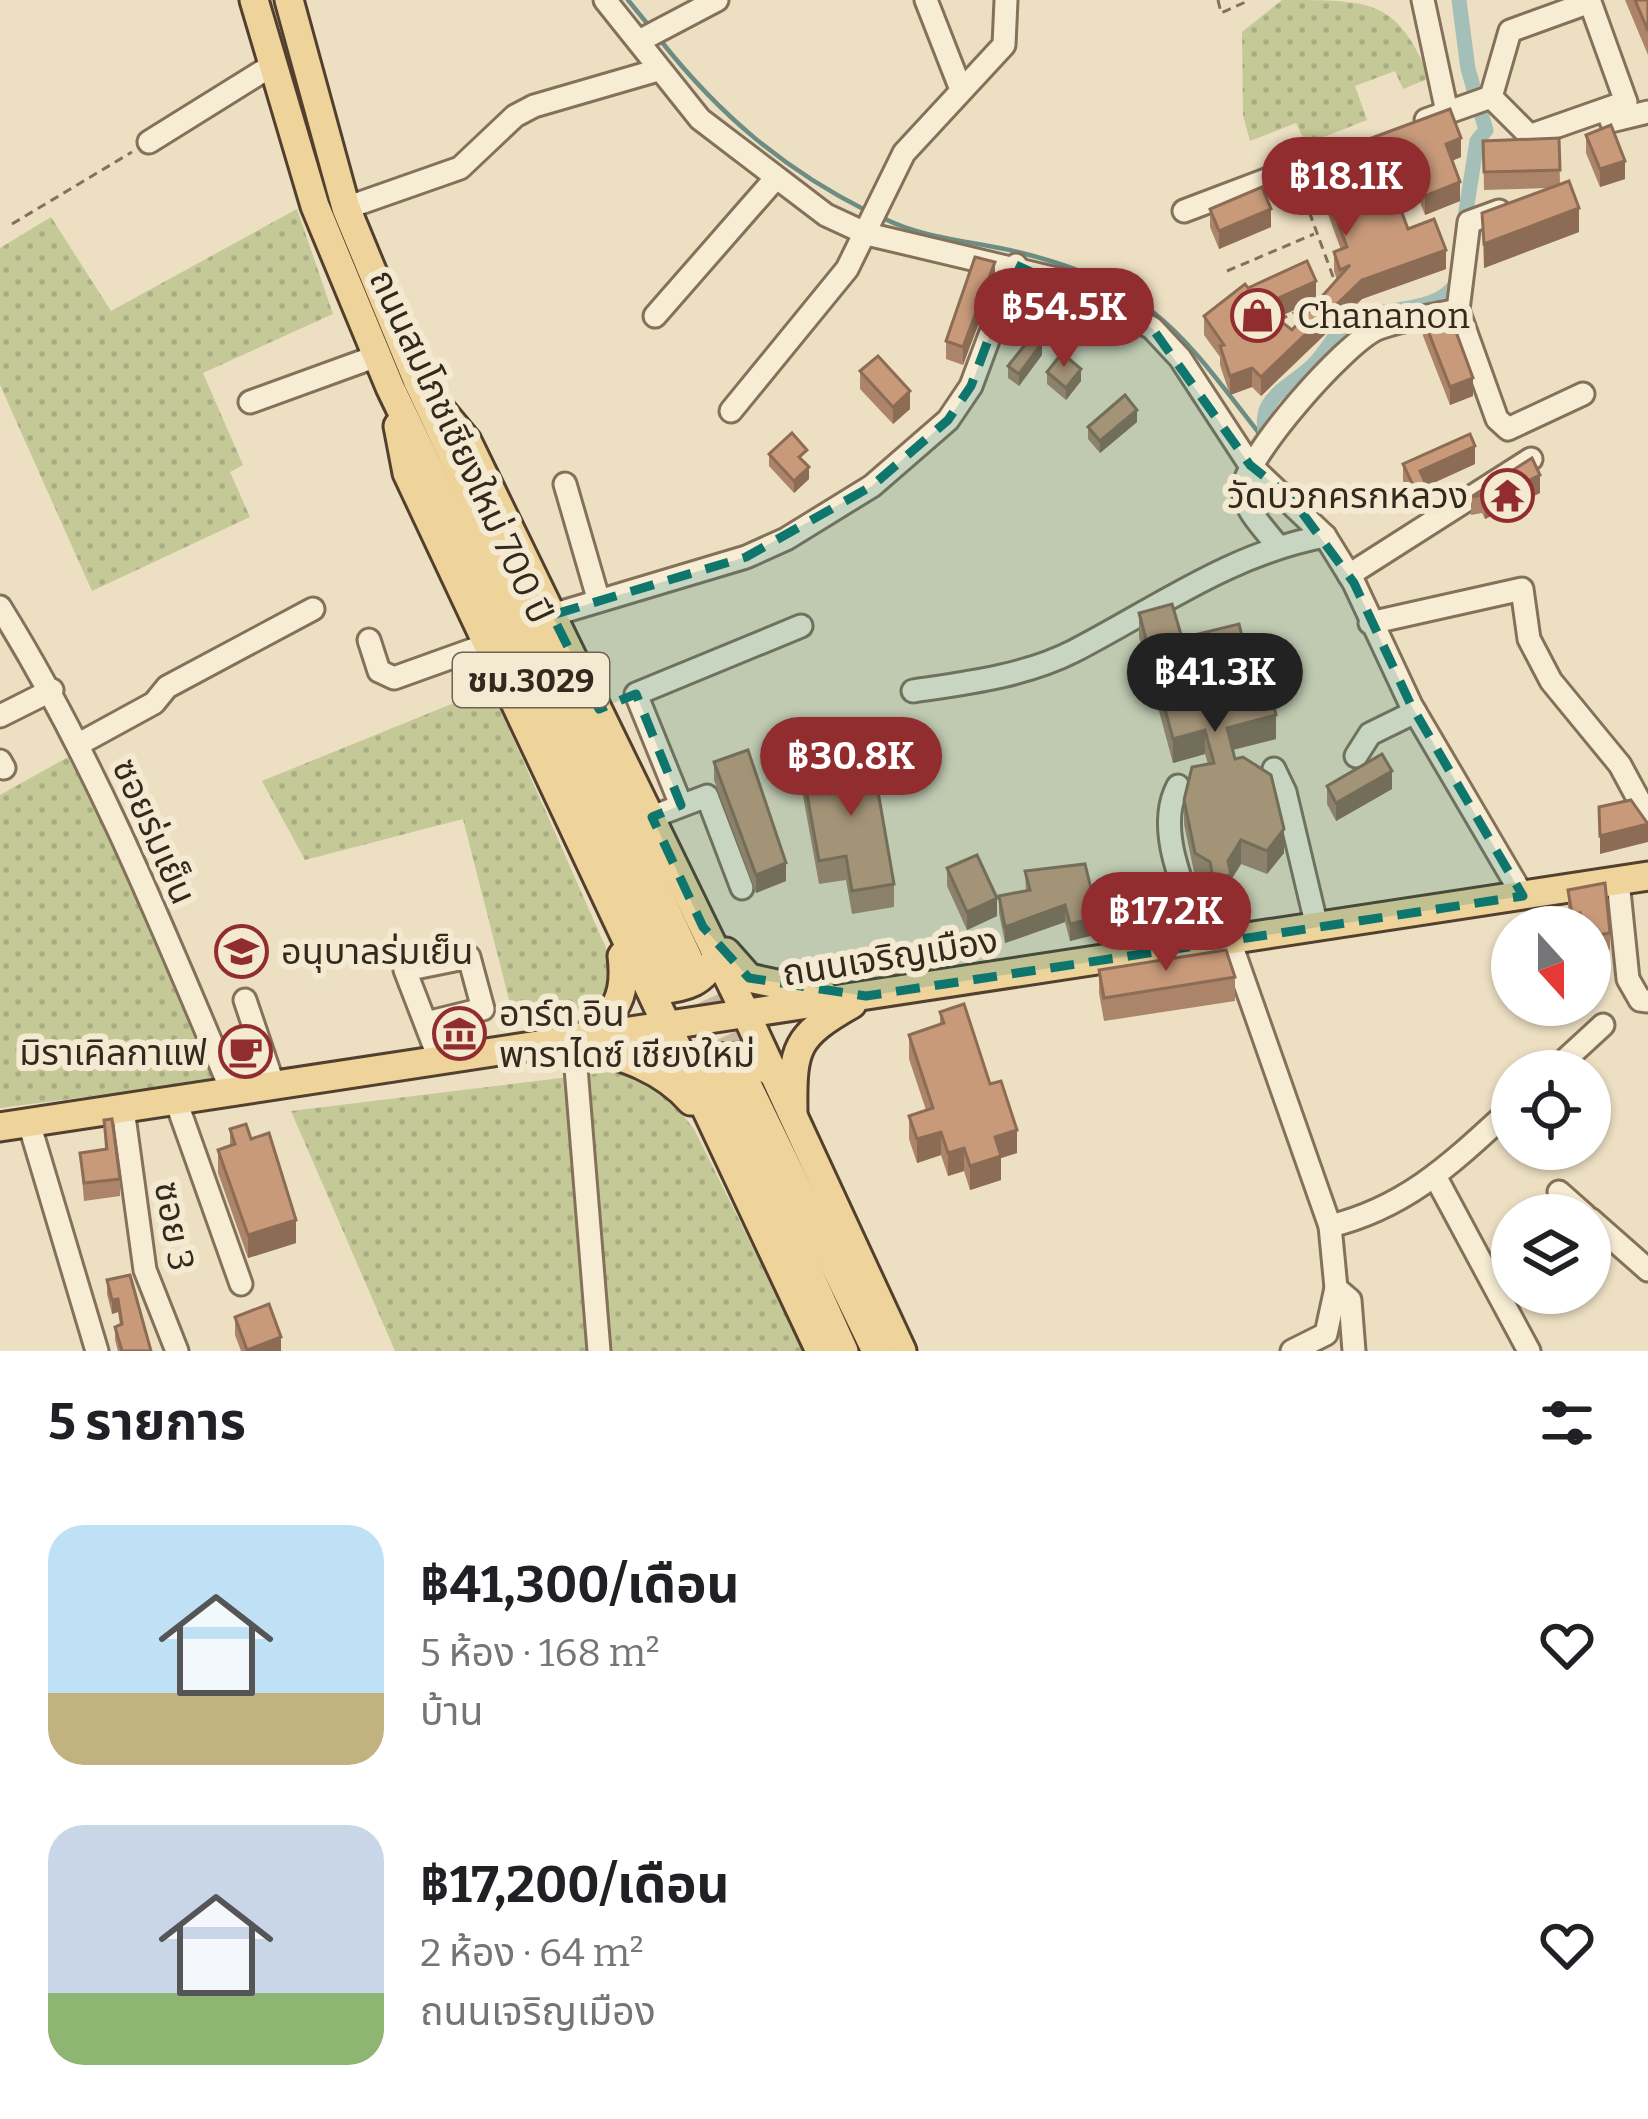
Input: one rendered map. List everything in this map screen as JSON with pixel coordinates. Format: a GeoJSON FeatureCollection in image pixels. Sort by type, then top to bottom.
{"type":"FeatureCollection","features":[{"type":"Feature","properties":{"kind":"main road","name":"ถนนสมโภชเชียงใหม่ 700 ปี"},"geometry":{"type":"LineString","coordinates":[[254,0],[315,206],[377,356],[404,385]]}},
{"type":"Feature","properties":{"kind":"main road","name":"ถนนสมโภชเชียงใหม่ 700 ปี"},"geometry":{"type":"LineString","coordinates":[[289,0],[346,208],[404,385],[693,964]]}},
{"type":"Feature","properties":{"kind":"main road"},"geometry":{"type":"LineString","coordinates":[[404,385],[467,441],[703,927],[749,979],[803,994],[866,996]]}},
{"type":"Feature","properties":{"kind":"main road"},"geometry":{"type":"LineString","coordinates":[[404,385],[406,473],[820,1351]]}},
{"type":"Feature","properties":{"kind":"main road","name":"ถนนเจริญเมือง"},"geometry":{"type":"LineString","coordinates":[[0,1127],[1648,876]]}},
{"type":"Feature","properties":{"kind":"main road"},"geometry":{"type":"LineString","coordinates":[[693,964],[703,927]]}},
{"type":"Feature","properties":{"kind":"main road"},"geometry":{"type":"LineString","coordinates":[[574,1043],[611,1016],[626,991],[619,930]]}},
{"type":"Feature","properties":{"kind":"main road"},"geometry":{"type":"LineString","coordinates":[[641,976],[658,990],[689,987],[709,971],[693,964]]}},
{"type":"Feature","properties":{"kind":"main road"},"geometry":{"type":"LineString","coordinates":[[693,964],[746,1014],[745,1076],[844,1351]]}},
{"type":"Feature","properties":{"kind":"main road"},"geometry":{"type":"LineString","coordinates":[[866,996],[809,1029],[793,1060],[794,1117],[902,1351]]}},
{"type":"Feature","properties":{"kind":"main road"},"geometry":{"type":"LineString","coordinates":[[574,1043],[627,1058],[674,1081],[717,1132]]}},
{"type":"Feature","properties":{"kind":"main road"},"geometry":{"type":"LineString","coordinates":[[697,1096],[702,1076],[718,1058],[747,1057],[745,1076],[876,1351]]}},
{"type":"Feature","properties":{"kind":"main road"},"geometry":{"type":"LineString","coordinates":[[745,1076],[794,1117]]}},
{"type":"Feature","properties":{"kind":"street"},"geometry":{"type":"LineString","coordinates":[[604,0],[641,40],[658,70],[700,119],[774,180],[826,215],[867,234],[1016,265],[1065,281],[1152,328],[1180,358],[1250,465],[1325,536],[1349,575],[1414,712],[1523,896]]}},
{"type":"Feature","properties":{"kind":"street"},"geometry":{"type":"LineString","coordinates":[[641,40],[717,0]]}},
{"type":"Feature","properties":{"kind":"street"},"geometry":{"type":"LineString","coordinates":[[926,0],[960,87]]}},
{"type":"Feature","properties":{"kind":"street"},"geometry":{"type":"LineString","coordinates":[[731,411],[828,296],[867,234],[904,153],[960,87],[1004,45],[1006,0]]}},
{"type":"Feature","properties":{"kind":"street"},"geometry":{"type":"LineString","coordinates":[[1423,0],[1453,110]]}},
{"type":"Feature","properties":{"kind":"street"},"geometry":{"type":"LineString","coordinates":[[1491,97],[1510,31],[1591,2],[1626,102],[1528,136]]}},
{"type":"Feature","properties":{"kind":"street"},"geometry":{"type":"LineString","coordinates":[[149,142],[271,66]]}},
{"type":"Feature","properties":{"kind":"street"},"geometry":{"type":"LineString","coordinates":[[346,208],[460,168],[515,116],[534,106],[658,70]]}},
{"type":"Feature","properties":{"kind":"street"},"geometry":{"type":"LineString","coordinates":[[1403,128],[1491,97]]}},
{"type":"Feature","properties":{"kind":"street"},"geometry":{"type":"LineString","coordinates":[[1491,97],[1541,146],[1648,112]]}},
{"type":"Feature","properties":{"kind":"street"},"geometry":{"type":"LineString","coordinates":[[1184,211],[1360,145]]}},
{"type":"Feature","properties":{"kind":"street"},"geometry":{"type":"LineString","coordinates":[[655,316],[774,180]]}},
{"type":"Feature","properties":{"kind":"street"},"geometry":{"type":"LineString","coordinates":[[1498,211],[1468,222],[1458,310],[1501,426],[1508,429],[1583,394]]}},
{"type":"Feature","properties":{"kind":"street"},"geometry":{"type":"LineString","coordinates":[[552,615],[746,557],[787,539],[872,486],[948,420],[971,386],[1016,265]]}},
{"type":"Feature","properties":{"kind":"street"},"geometry":{"type":"LineString","coordinates":[[1277,545],[1246,503],[1243,490],[1250,465],[1335,359],[1376,330],[1458,310]]}},
{"type":"Feature","properties":{"kind":"street"},"geometry":{"type":"LineString","coordinates":[[250,402],[377,356]]}},
{"type":"Feature","properties":{"kind":"street"},"geometry":{"type":"LineString","coordinates":[[1349,575],[1531,459]]}},
{"type":"Feature","properties":{"kind":"street"},"geometry":{"type":"LineString","coordinates":[[565,484],[598,598]]}},
{"type":"Feature","properties":{"kind":"street"},"geometry":{"type":"LineString","coordinates":[[913,691],[984,681],[1070,653],[1216,569],[1277,545],[1325,536]]}},
{"type":"Feature","properties":{"kind":"street"},"geometry":{"type":"LineString","coordinates":[[1370,623],[1522,589],[1529,638],[1551,681],[1620,765],[1648,817]]}},
{"type":"Feature","properties":{"kind":"street","name":"ซอยร่มเย็น"},"geometry":{"type":"LineString","coordinates":[[0,607],[52,690],[124,836],[232,1092]]}},
{"type":"Feature","properties":{"kind":"street"},"geometry":{"type":"LineString","coordinates":[[79,744],[154,703],[167,687],[314,609]]}},
{"type":"Feature","properties":{"kind":"street"},"geometry":{"type":"LineString","coordinates":[[599,709],[801,626]]}},
{"type":"Feature","properties":{"kind":"street"},"geometry":{"type":"LineString","coordinates":[[369,640],[379,671],[394,678],[486,645]]}},
{"type":"Feature","properties":{"kind":"street"},"geometry":{"type":"LineString","coordinates":[[0,716],[52,690]]}},
{"type":"Feature","properties":{"kind":"street"},"geometry":{"type":"LineString","coordinates":[[636,694],[681,805]]}},
{"type":"Feature","properties":{"kind":"street"},"geometry":{"type":"LineString","coordinates":[[1356,757],[1370,734],[1414,712]]}},
{"type":"Feature","properties":{"kind":"street"},"geometry":{"type":"LineString","coordinates":[[1274,769],[1285,792],[1317,927]]}},
{"type":"Feature","properties":{"kind":"street"},"geometry":{"type":"LineString","coordinates":[[1178,786],[1166,807],[1176,860],[1217,943],[1330,1226],[1336,1288],[1326,1334],[1292,1351]]}},
{"type":"Feature","properties":{"kind":"street"},"geometry":{"type":"LineString","coordinates":[[652,817],[706,796],[742,888]]}},
{"type":"Feature","properties":{"kind":"street"},"geometry":{"type":"LineString","coordinates":[[1618,881],[1628,979],[1640,1000],[1648,1001]]}},
{"type":"Feature","properties":{"kind":"street"},"geometry":{"type":"LineString","coordinates":[[426,1023],[483,1009],[469,957],[405,970],[440,1061]]}},
{"type":"Feature","properties":{"kind":"street"},"geometry":{"type":"LineString","coordinates":[[245,1000],[274,1086]]}},
{"type":"Feature","properties":{"kind":"street"},"geometry":{"type":"LineString","coordinates":[[1576,1050],[1602,1026]]}},
{"type":"Feature","properties":{"kind":"street"},"geometry":{"type":"LineString","coordinates":[[574,1043],[599,1351]]}},
{"type":"Feature","properties":{"kind":"street"},"geometry":{"type":"LineString","coordinates":[[176,1101],[241,1283]]}},
{"type":"Feature","properties":{"kind":"street","name":"ซอย 3"},"geometry":{"type":"LineString","coordinates":[[123,1108],[145,1270],[177,1351]]}},
{"type":"Feature","properties":{"kind":"street"},"geometry":{"type":"LineString","coordinates":[[28,1123],[97,1351]]}},
{"type":"Feature","properties":{"kind":"street"},"geometry":{"type":"LineString","coordinates":[[1330,1226],[1380,1214],[1435,1176],[1491,1127]]}},
{"type":"Feature","properties":{"kind":"street"},"geometry":{"type":"LineString","coordinates":[[1435,1176],[1529,1351]]}},
{"type":"Feature","properties":{"kind":"street"},"geometry":{"type":"LineString","coordinates":[[1611,1237],[1648,1270]]}},
{"type":"Feature","properties":{"kind":"street"},"geometry":{"type":"LineString","coordinates":[[1336,1288],[1350,1300],[1354,1351]]}},
{"type":"Feature","properties":{"kind":"path"},"geometry":{"type":"LineString","coordinates":[[1218,0],[1221,13],[1250,0]]}},
{"type":"Feature","properties":{"kind":"path"},"geometry":{"type":"LineString","coordinates":[[13,224],[149,142]]}},
{"type":"Feature","properties":{"kind":"path"},"geometry":{"type":"LineString","coordinates":[[1294,169],[1338,289]]}},
{"type":"Feature","properties":{"kind":"path"},"geometry":{"type":"LineString","coordinates":[[1227,271],[1316,233]]}},
{"type":"Feature","properties":{"kind":"path"},"geometry":{"type":"LineString","coordinates":[[1268,326],[1326,297],[1316,311]]}},
{"type":"Feature","properties":{"kind":"highlighted area"},"geometry":{"type":"Polygon","coordinates":[[[1016,265],[1152,328],[1250,465],[1292,499],[1354,583],[1411,705],[1523,896],[866,996],[749,978],[703,927],[652,817],[681,805],[636,694],[599,709],[552,615],[746,557],[872,486],[948,420],[971,386],[1016,265]]]}},
{"type":"Feature","properties":{"kind":"green space"},"geometry":{"type":"Polygon","coordinates":[[[1282,0],[1340,1],[1378,10],[1406,33],[1430,78],[1403,89],[1395,71],[1355,86],[1367,120],[1306,144],[1296,123],[1250,141],[1243,115],[1242,32],[1282,0]]]}},
{"type":"Feature","properties":{"kind":"green space"},"geometry":{"type":"Polygon","coordinates":[[[297,209],[333,314],[203,373],[243,465],[230,472],[250,517],[92,591],[0,385],[0,248],[51,217],[111,311],[297,209]]]}},
{"type":"Feature","properties":{"kind":"green space"},"geometry":{"type":"Polygon","coordinates":[[[491,688],[610,957],[614,988],[595,1006],[515,1023],[463,819],[305,860],[262,781],[491,688]]]}},
{"type":"Feature","properties":{"kind":"green space"},"geometry":{"type":"Polygon","coordinates":[[[68,757],[113,842],[217,1080],[0,1108],[0,795],[68,757]]]}},
{"type":"Feature","properties":{"kind":"green space"},"geometry":{"type":"Polygon","coordinates":[[[618,1071],[663,1090],[694,1129],[804,1351],[395,1351],[291,1111],[618,1071]]]}},
{"type":"Feature","properties":{"kind":"building"},"geometry":{"type":"Polygon","coordinates":[[[1635,0],[1648,0],[1648,31],[1635,0]]]}},
{"type":"Feature","properties":{"kind":"building"},"geometry":{"type":"Polygon","coordinates":[[[1450,109],[1461,138],[1446,144],[1460,182],[1425,196],[1410,157],[1385,167],[1408,229],[1434,219],[1446,250],[1362,280],[1261,377],[1252,368],[1230,376],[1220,346],[1224,345],[1204,316],[1245,284],[1248,288],[1307,261],[1316,281],[1261,306],[1292,330],[1350,265],[1340,270],[1334,252],[1347,247],[1315,159],[1450,109]]]}},
{"type":"Feature","properties":{"kind":"building"},"geometry":{"type":"Polygon","coordinates":[[[1611,125],[1625,161],[1600,169],[1586,135],[1611,125]]]}},
{"type":"Feature","properties":{"kind":"building"},"geometry":{"type":"Polygon","coordinates":[[[1559,138],[1560,170],[1484,172],[1483,141],[1559,138]]]}},
{"type":"Feature","properties":{"kind":"building"},"geometry":{"type":"Polygon","coordinates":[[[1569,181],[1579,208],[1484,244],[1482,213],[1569,181]]]}},
{"type":"Feature","properties":{"kind":"building"},"geometry":{"type":"Polygon","coordinates":[[[1262,187],[1271,209],[1219,231],[1210,209],[1262,187]]]}},
{"type":"Feature","properties":{"kind":"building"},"geometry":{"type":"Polygon","coordinates":[[[975,257],[995,262],[963,347],[946,341],[975,257]]]}},
{"type":"Feature","properties":{"kind":"building"},"geometry":{"type":"Polygon","coordinates":[[[1059,285],[1119,315],[1105,334],[1089,318],[1052,300],[1059,285]]]}},
{"type":"Feature","properties":{"kind":"building"},"geometry":{"type":"Polygon","coordinates":[[[1027,287],[1045,300],[1033,316],[1015,302],[1027,287]]]}},
{"type":"Feature","properties":{"kind":"building"},"geometry":{"type":"Polygon","coordinates":[[[1448,310],[1473,378],[1450,387],[1423,318],[1448,310]]]}},
{"type":"Feature","properties":{"kind":"building"},"geometry":{"type":"Polygon","coordinates":[[[1032,336],[1042,343],[1019,374],[1008,366],[1032,336]]]}},
{"type":"Feature","properties":{"kind":"building"},"geometry":{"type":"Polygon","coordinates":[[[1062,353],[1081,369],[1066,388],[1047,372],[1062,353]]]}},
{"type":"Feature","properties":{"kind":"building"},"geometry":{"type":"Polygon","coordinates":[[[878,356],[910,391],[893,407],[860,371],[878,356]]]}},
{"type":"Feature","properties":{"kind":"building"},"geometry":{"type":"Polygon","coordinates":[[[1125,395],[1137,410],[1100,441],[1088,427],[1125,395]]]}},
{"type":"Feature","properties":{"kind":"building"},"geometry":{"type":"Polygon","coordinates":[[[792,433],[807,450],[799,457],[809,467],[794,481],[769,454],[792,433]]]}},
{"type":"Feature","properties":{"kind":"building"},"geometry":{"type":"Polygon","coordinates":[[[1470,434],[1475,446],[1420,471],[1428,489],[1418,496],[1403,464],[1470,434]]]}},
{"type":"Feature","properties":{"kind":"building"},"geometry":{"type":"Polygon","coordinates":[[[1532,458],[1540,475],[1485,501],[1482,495],[1471,497],[1532,458]]]}},
{"type":"Feature","properties":{"kind":"building"},"geometry":{"type":"Polygon","coordinates":[[[1172,604],[1182,638],[1239,624],[1255,690],[1269,686],[1276,715],[1227,728],[1235,759],[1243,757],[1271,775],[1284,829],[1267,851],[1241,840],[1228,861],[1231,875],[1213,878],[1210,862],[1195,853],[1184,800],[1192,767],[1214,763],[1205,730],[1173,739],[1139,613],[1172,604]]]}},
{"type":"Feature","properties":{"kind":"building"},"geometry":{"type":"Polygon","coordinates":[[[870,745],[894,884],[852,891],[846,856],[819,861],[803,772],[852,764],[849,748],[870,745]]]}},
{"type":"Feature","properties":{"kind":"building"},"geometry":{"type":"Polygon","coordinates":[[[748,750],[786,863],[756,875],[714,762],[748,750]]]}},
{"type":"Feature","properties":{"kind":"building"},"geometry":{"type":"Polygon","coordinates":[[[1382,754],[1392,771],[1336,803],[1327,786],[1382,754]]]}},
{"type":"Feature","properties":{"kind":"building"},"geometry":{"type":"Polygon","coordinates":[[[1631,800],[1648,824],[1600,836],[1599,807],[1631,800]]]}},
{"type":"Feature","properties":{"kind":"building"},"geometry":{"type":"Polygon","coordinates":[[[977,855],[997,898],[967,912],[947,868],[977,855]]]}},
{"type":"Feature","properties":{"kind":"building"},"geometry":{"type":"Polygon","coordinates":[[[1085,864],[1098,917],[1070,924],[1065,905],[1005,927],[999,896],[1030,890],[1025,871],[1085,864]]]}},
{"type":"Feature","properties":{"kind":"building"},"geometry":{"type":"Polygon","coordinates":[[[1169,882],[1179,915],[1156,920],[1149,886],[1169,882]]]}},
{"type":"Feature","properties":{"kind":"building"},"geometry":{"type":"Polygon","coordinates":[[[1605,883],[1607,906],[1571,906],[1568,890],[1605,883]]]}},
{"type":"Feature","properties":{"kind":"building"},"geometry":{"type":"Polygon","coordinates":[[[1226,950],[1235,977],[1104,998],[1099,970],[1226,950]]]}},
{"type":"Feature","properties":{"kind":"building"},"geometry":{"type":"Polygon","coordinates":[[[964,1004],[990,1084],[1001,1081],[1017,1130],[995,1137],[1001,1156],[970,1166],[964,1148],[948,1153],[941,1132],[917,1139],[909,1116],[933,1108],[909,1035],[944,1023],[940,1012],[964,1004]]]}},
{"type":"Feature","properties":{"kind":"building"},"geometry":{"type":"Polygon","coordinates":[[[112,1119],[120,1179],[84,1183],[80,1153],[107,1149],[104,1120],[112,1119]]]}},
{"type":"Feature","properties":{"kind":"building"},"geometry":{"type":"Polygon","coordinates":[[[246,1124],[251,1139],[269,1133],[296,1220],[248,1235],[218,1150],[235,1144],[230,1129],[246,1124]]]}},
{"type":"Feature","properties":{"kind":"building"},"geometry":{"type":"Polygon","coordinates":[[[130,1275],[151,1351],[122,1351],[115,1327],[122,1324],[118,1299],[112,1300],[107,1280],[130,1275]]]}},
{"type":"Feature","properties":{"kind":"building"},"geometry":{"type":"Polygon","coordinates":[[[269,1304],[281,1337],[247,1350],[235,1317],[269,1304]]]}},
{"type":"Feature","properties":{"kind":"waterway"},"geometry":{"type":"LineString","coordinates":[[628,0],[650,27]]}},
{"type":"Feature","properties":{"kind":"waterway"},"geometry":{"type":"LineString","coordinates":[[1459,0],[1468,69],[1486,130],[1477,141],[1463,230]]}},
{"type":"Feature","properties":{"kind":"waterway"},"geometry":{"type":"LineString","coordinates":[[661,41],[754,138],[867,211]]}},
{"type":"Feature","properties":{"kind":"waterway"},"geometry":{"type":"LineString","coordinates":[[883,218],[932,235],[1064,265],[1102,280],[1161,318],[1262,437]]}},
{"type":"Feature","properties":{"kind":"waterway"},"geometry":{"type":"LineString","coordinates":[[1266,442],[1265,414],[1272,400],[1316,362],[1346,325],[1360,317],[1430,303],[1452,289],[1459,277]]}},
{"type":"Feature","properties":{"kind":"tunnel"},"geometry":{"type":"LineString","coordinates":[[690,962],[743,1076]]}},
{"type":"Feature","properties":{"kind":"tunnel"},"geometry":{"type":"LineString","coordinates":[[671,973],[722,1081]]}},
{"type":"Feature","properties":{"kind":"place","name":"Chananon"},"geometry":{"type":"Point","coordinates":[1258,315]}},
{"type":"Feature","properties":{"kind":"place","name":"วัดบวกครกหลวง"},"geometry":{"type":"Point","coordinates":[1507,495]}},
{"type":"Feature","properties":{"kind":"place","name":"อนุบาลร่มเย็น"},"geometry":{"type":"Point","coordinates":[242,951]}},
{"type":"Feature","properties":{"kind":"place","name":"อาร์ต อิน พาราไดซ์ เชียงใหม่"},"geometry":{"type":"Point","coordinates":[460,1034]}},
{"type":"Feature","properties":{"kind":"place","name":"มิราเคิลกาแฟ"},"geometry":{"type":"Point","coordinates":[246,1052]}}]}
